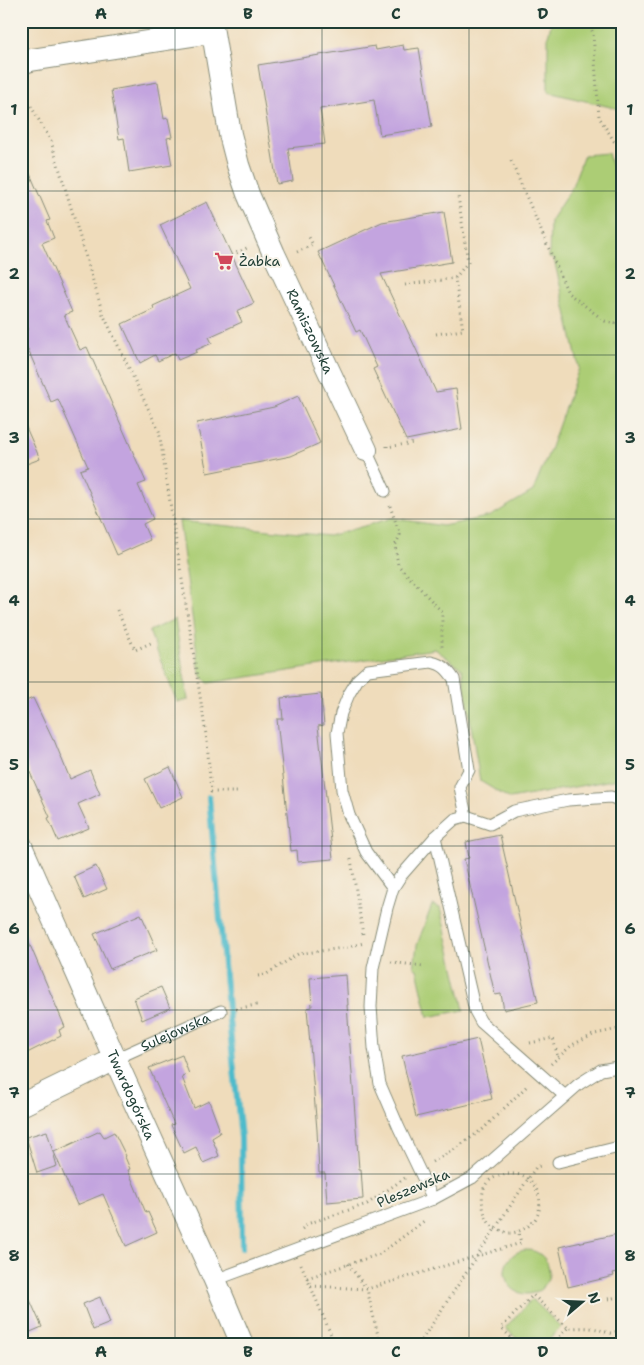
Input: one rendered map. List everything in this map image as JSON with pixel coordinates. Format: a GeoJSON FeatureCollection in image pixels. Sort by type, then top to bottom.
{"type":"FeatureCollection","features":[{"type":"Feature","properties":{"kind":"street"},"geometry":{"type":"LineString","coordinates":[[21,62],[212,27]]}},
{"type":"Feature","properties":{"kind":"street","name":"Ramiszowska"},"geometry":{"type":"LineString","coordinates":[[212,27],[230,134],[243,180],[274,254],[375,444]]}},
{"type":"Feature","properties":{"kind":"street","name":"Twardogórska"},"geometry":{"type":"LineString","coordinates":[[21,846],[242,1344]]}},
{"type":"Feature","properties":{"kind":"street","name":"Sulejowska"},"geometry":{"type":"LineString","coordinates":[[21,1105],[115,1059]]}},
{"type":"Feature","properties":{"kind":"lane","name":"Ramiszowska"},"geometry":{"type":"LineString","coordinates":[[375,444],[385,491]]}},
{"type":"Feature","properties":{"kind":"lane"},"geometry":{"type":"LineString","coordinates":[[393,888],[366,852],[349,815],[342,790],[337,733],[341,713],[358,679],[368,670],[432,662],[447,668],[454,679],[469,770],[460,787],[466,816]]}},
{"type":"Feature","properties":{"kind":"lane"},"geometry":{"type":"LineString","coordinates":[[433,1199],[380,1084],[374,1048],[371,1007],[373,968],[393,888],[400,877],[435,837],[455,819],[466,816],[490,824],[514,811],[568,800],[611,797],[623,802]]}},
{"type":"Feature","properties":{"kind":"lane"},"geometry":{"type":"LineString","coordinates":[[435,837],[475,1011],[481,1022],[565,1096]]}},
{"type":"Feature","properties":{"kind":"lane","name":"Sulejowska"},"geometry":{"type":"LineString","coordinates":[[115,1059],[221,1011]]}},
{"type":"Feature","properties":{"kind":"lane","name":"Pleszewska"},"geometry":{"type":"LineString","coordinates":[[215,1280],[433,1199],[472,1178],[579,1084],[601,1070],[623,1066]]}},
{"type":"Feature","properties":{"kind":"lane"},"geometry":{"type":"LineString","coordinates":[[558,1162],[623,1146]]}},
{"type":"Feature","properties":{"kind":"path"},"geometry":{"type":"LineString","coordinates":[[588,21],[593,33],[599,117],[614,141],[623,146]]}},
{"type":"Feature","properties":{"kind":"path"},"geometry":{"type":"LineString","coordinates":[[21,90],[51,141],[102,314],[159,431],[207,741],[211,792],[240,792]]}},
{"type":"Feature","properties":{"kind":"path"},"geometry":{"type":"LineString","coordinates":[[511,161],[568,294],[605,321],[623,324]]}},
{"type":"Feature","properties":{"kind":"path"},"geometry":{"type":"LineString","coordinates":[[405,285],[455,278],[468,262],[458,196]]}},
{"type":"Feature","properties":{"kind":"path"},"geometry":{"type":"LineString","coordinates":[[293,244],[297,253],[312,245],[309,237]]}},
{"type":"Feature","properties":{"kind":"path"},"geometry":{"type":"LineString","coordinates":[[232,255],[249,247]]}},
{"type":"Feature","properties":{"kind":"path"},"geometry":{"type":"LineString","coordinates":[[436,334],[463,330],[455,278]]}},
{"type":"Feature","properties":{"kind":"path"},"geometry":{"type":"LineString","coordinates":[[375,444],[387,447],[413,443]]}},
{"type":"Feature","properties":{"kind":"path"},"geometry":{"type":"LineString","coordinates":[[385,491],[400,535],[395,546],[398,565],[442,612],[443,666]]}},
{"type":"Feature","properties":{"kind":"path"},"geometry":{"type":"LineString","coordinates":[[117,610],[135,650],[153,642]]}},
{"type":"Feature","properties":{"kind":"path"},"geometry":{"type":"LineString","coordinates":[[354,826],[347,832],[364,943]]}},
{"type":"Feature","properties":{"kind":"path"},"geometry":{"type":"LineString","coordinates":[[258,976],[265,975],[298,954],[343,948],[370,941],[379,942]]}},
{"type":"Feature","properties":{"kind":"path"},"geometry":{"type":"LineString","coordinates":[[375,960],[422,966]]}},
{"type":"Feature","properties":{"kind":"path"},"geometry":{"type":"LineString","coordinates":[[240,1009],[260,1004]]}},
{"type":"Feature","properties":{"kind":"path"},"geometry":{"type":"LineString","coordinates":[[335,1344],[294,1250],[293,1235],[310,1223],[367,1204],[418,1169],[455,1149],[483,1130],[572,1045],[595,1034],[623,1028]]}},
{"type":"Feature","properties":{"kind":"path"},"geometry":{"type":"LineString","coordinates":[[510,1048],[552,1038],[558,1058]]}},
{"type":"Feature","properties":{"kind":"path"},"geometry":{"type":"LineString","coordinates":[[419,1344],[536,1167],[558,1162]]}},
{"type":"Feature","properties":{"kind":"path"},"geometry":{"type":"LineString","coordinates":[[508,1174],[523,1176],[528,1179],[534,1184],[539,1194],[541,1207],[537,1217],[526,1228],[509,1233],[494,1229],[483,1209],[482,1194],[488,1181],[508,1174]]}},
{"type":"Feature","properties":{"kind":"path"},"geometry":{"type":"LineString","coordinates":[[307,1278],[380,1254],[436,1213],[433,1199]]}},
{"type":"Feature","properties":{"kind":"path"},"geometry":{"type":"LineString","coordinates":[[310,1286],[367,1289],[521,1243],[518,1230]]}},
{"type":"Feature","properties":{"kind":"path"},"geometry":{"type":"LineString","coordinates":[[348,1264],[367,1289],[380,1344]]}},
{"type":"Feature","properties":{"kind":"path"},"geometry":{"type":"LineString","coordinates":[[518,1344],[501,1328],[533,1295],[568,1328],[596,1329],[608,1334],[616,1332],[623,1327]]}},
{"type":"Feature","properties":{"kind":"path"},"geometry":{"type":"LineString","coordinates":[[608,1299],[623,1296]]}},
{"type":"Feature","properties":{"kind":"path"},"geometry":{"type":"LineString","coordinates":[[553,1344],[568,1328]]}},
{"type":"Feature","properties":{"kind":"green space"},"geometry":{"type":"Polygon","coordinates":[[[552,21],[623,21],[623,110],[548,92],[548,36],[552,21]]]}},
{"type":"Feature","properties":{"kind":"green space"},"geometry":{"type":"Polygon","coordinates":[[[608,153],[615,179],[623,179],[623,778],[510,799],[480,781],[462,669],[435,649],[208,683],[200,674],[179,521],[329,536],[392,518],[443,526],[491,516],[533,491],[550,450],[579,368],[554,259],[549,258],[550,221],[571,189],[584,155],[608,153]]]}},
{"type":"Feature","properties":{"kind":"green space"},"geometry":{"type":"Polygon","coordinates":[[[175,619],[188,700],[177,702],[149,631],[175,619]]]}},
{"type":"Feature","properties":{"kind":"green space"},"geometry":{"type":"Polygon","coordinates":[[[432,905],[440,908],[464,1010],[428,1017],[417,969],[414,968],[417,945],[432,905]]]}},
{"type":"Feature","properties":{"kind":"green space"},"geometry":{"type":"Polygon","coordinates":[[[531,1250],[543,1256],[548,1263],[548,1281],[543,1288],[536,1293],[523,1294],[515,1291],[508,1284],[505,1268],[508,1260],[515,1253],[531,1250]]]}},
{"type":"Feature","properties":{"kind":"green space"},"geometry":{"type":"Polygon","coordinates":[[[532,1299],[561,1327],[545,1344],[523,1344],[505,1328],[532,1299]]]}},
{"type":"Feature","properties":{"kind":"building"},"geometry":{"type":"Polygon","coordinates":[[[403,45],[404,50],[419,48],[432,127],[380,135],[374,100],[320,109],[325,144],[288,148],[293,181],[277,184],[258,65],[375,46],[376,50],[403,45]]]}},
{"type":"Feature","properties":{"kind":"building"},"geometry":{"type":"Polygon","coordinates":[[[158,82],[164,119],[168,118],[172,137],[167,138],[172,165],[129,172],[124,138],[119,139],[111,90],[158,82]]]}},
{"type":"Feature","properties":{"kind":"building"},"geometry":{"type":"Polygon","coordinates":[[[21,153],[50,220],[47,221],[54,238],[42,243],[72,312],[64,315],[80,350],[87,347],[146,482],[138,485],[153,519],[143,524],[150,540],[117,555],[80,470],[88,467],[58,399],[51,402],[21,334],[21,332],[28,329],[21,313],[21,153]]]}},
{"type":"Feature","properties":{"kind":"building"},"geometry":{"type":"Polygon","coordinates":[[[207,202],[254,303],[237,311],[242,322],[209,337],[212,343],[196,350],[197,352],[178,360],[175,353],[158,361],[155,355],[140,363],[122,324],[154,309],[153,306],[190,289],[160,225],[207,202]]]}},
{"type":"Feature","properties":{"kind":"building"},"geometry":{"type":"Polygon","coordinates":[[[444,212],[452,262],[381,274],[436,392],[456,389],[462,429],[406,440],[373,369],[377,367],[360,330],[356,332],[318,252],[382,222],[444,212]]]}},
{"type":"Feature","properties":{"kind":"building"},"geometry":{"type":"Polygon","coordinates":[[[298,396],[320,443],[291,456],[207,473],[197,423],[274,407],[298,396]]]}},
{"type":"Feature","properties":{"kind":"building"},"geometry":{"type":"Polygon","coordinates":[[[21,416],[40,459],[21,466],[21,416]]]}},
{"type":"Feature","properties":{"kind":"building"},"geometry":{"type":"Polygon","coordinates":[[[321,694],[324,725],[318,726],[333,859],[298,862],[297,850],[291,851],[277,719],[283,719],[281,698],[321,694]]]}},
{"type":"Feature","properties":{"kind":"building"},"geometry":{"type":"Polygon","coordinates":[[[33,698],[54,740],[70,779],[90,770],[100,794],[78,804],[89,828],[58,841],[48,818],[50,817],[21,749],[21,703],[33,698]]]}},
{"type":"Feature","properties":{"kind":"building"},"geometry":{"type":"Polygon","coordinates":[[[170,767],[183,797],[159,808],[145,779],[170,767]]]}},
{"type":"Feature","properties":{"kind":"building"},"geometry":{"type":"Polygon","coordinates":[[[500,835],[538,1002],[504,1010],[501,994],[495,995],[464,859],[469,858],[466,842],[500,835]]]}},
{"type":"Feature","properties":{"kind":"building"},"geometry":{"type":"Polygon","coordinates":[[[96,866],[107,889],[84,899],[74,876],[96,866]]]}},
{"type":"Feature","properties":{"kind":"building"},"geometry":{"type":"Polygon","coordinates":[[[141,914],[157,950],[110,969],[94,934],[141,914]]]}},
{"type":"Feature","properties":{"kind":"building"},"geometry":{"type":"Polygon","coordinates":[[[21,924],[65,1027],[59,1030],[61,1036],[21,1056],[21,924]]]}},
{"type":"Feature","properties":{"kind":"building"},"geometry":{"type":"Polygon","coordinates":[[[346,975],[359,1169],[361,1169],[363,1199],[327,1202],[325,1173],[319,1173],[307,1008],[312,1007],[310,978],[346,975]]]}},
{"type":"Feature","properties":{"kind":"building"},"geometry":{"type":"Polygon","coordinates":[[[161,987],[170,1008],[142,1020],[134,998],[161,987]]]}},
{"type":"Feature","properties":{"kind":"building"},"geometry":{"type":"Polygon","coordinates":[[[478,1039],[492,1099],[416,1117],[402,1056],[478,1039]]]}},
{"type":"Feature","properties":{"kind":"building"},"geometry":{"type":"Polygon","coordinates":[[[182,1055],[189,1074],[182,1077],[194,1108],[209,1101],[220,1133],[212,1138],[219,1156],[203,1163],[196,1147],[184,1153],[171,1125],[174,1124],[149,1068],[182,1055]]]}},
{"type":"Feature","properties":{"kind":"building"},"geometry":{"type":"Polygon","coordinates":[[[47,1131],[57,1166],[37,1173],[26,1137],[47,1131]]]}},
{"type":"Feature","properties":{"kind":"building"},"geometry":{"type":"Polygon","coordinates":[[[100,1131],[104,1137],[114,1132],[126,1156],[130,1169],[128,1170],[146,1213],[148,1212],[157,1232],[126,1246],[103,1194],[77,1205],[54,1152],[100,1131]]]}},
{"type":"Feature","properties":{"kind":"building"},"geometry":{"type":"Polygon","coordinates":[[[623,1234],[623,1271],[613,1273],[614,1276],[568,1287],[559,1247],[623,1234]]]}},
{"type":"Feature","properties":{"kind":"building"},"geometry":{"type":"Polygon","coordinates":[[[21,1280],[42,1327],[21,1336],[21,1280]]]}},
{"type":"Feature","properties":{"kind":"building"},"geometry":{"type":"Polygon","coordinates":[[[100,1297],[110,1323],[93,1330],[83,1304],[100,1297]]]}},
{"type":"Feature","properties":{"kind":"waterway"},"geometry":{"type":"LineString","coordinates":[[209,797],[241,1138],[242,1248]]}},
{"type":"Feature","properties":{"kind":"place","name":"Żabka"},"geometry":{"type":"Point","coordinates":[224,261]}}]}
